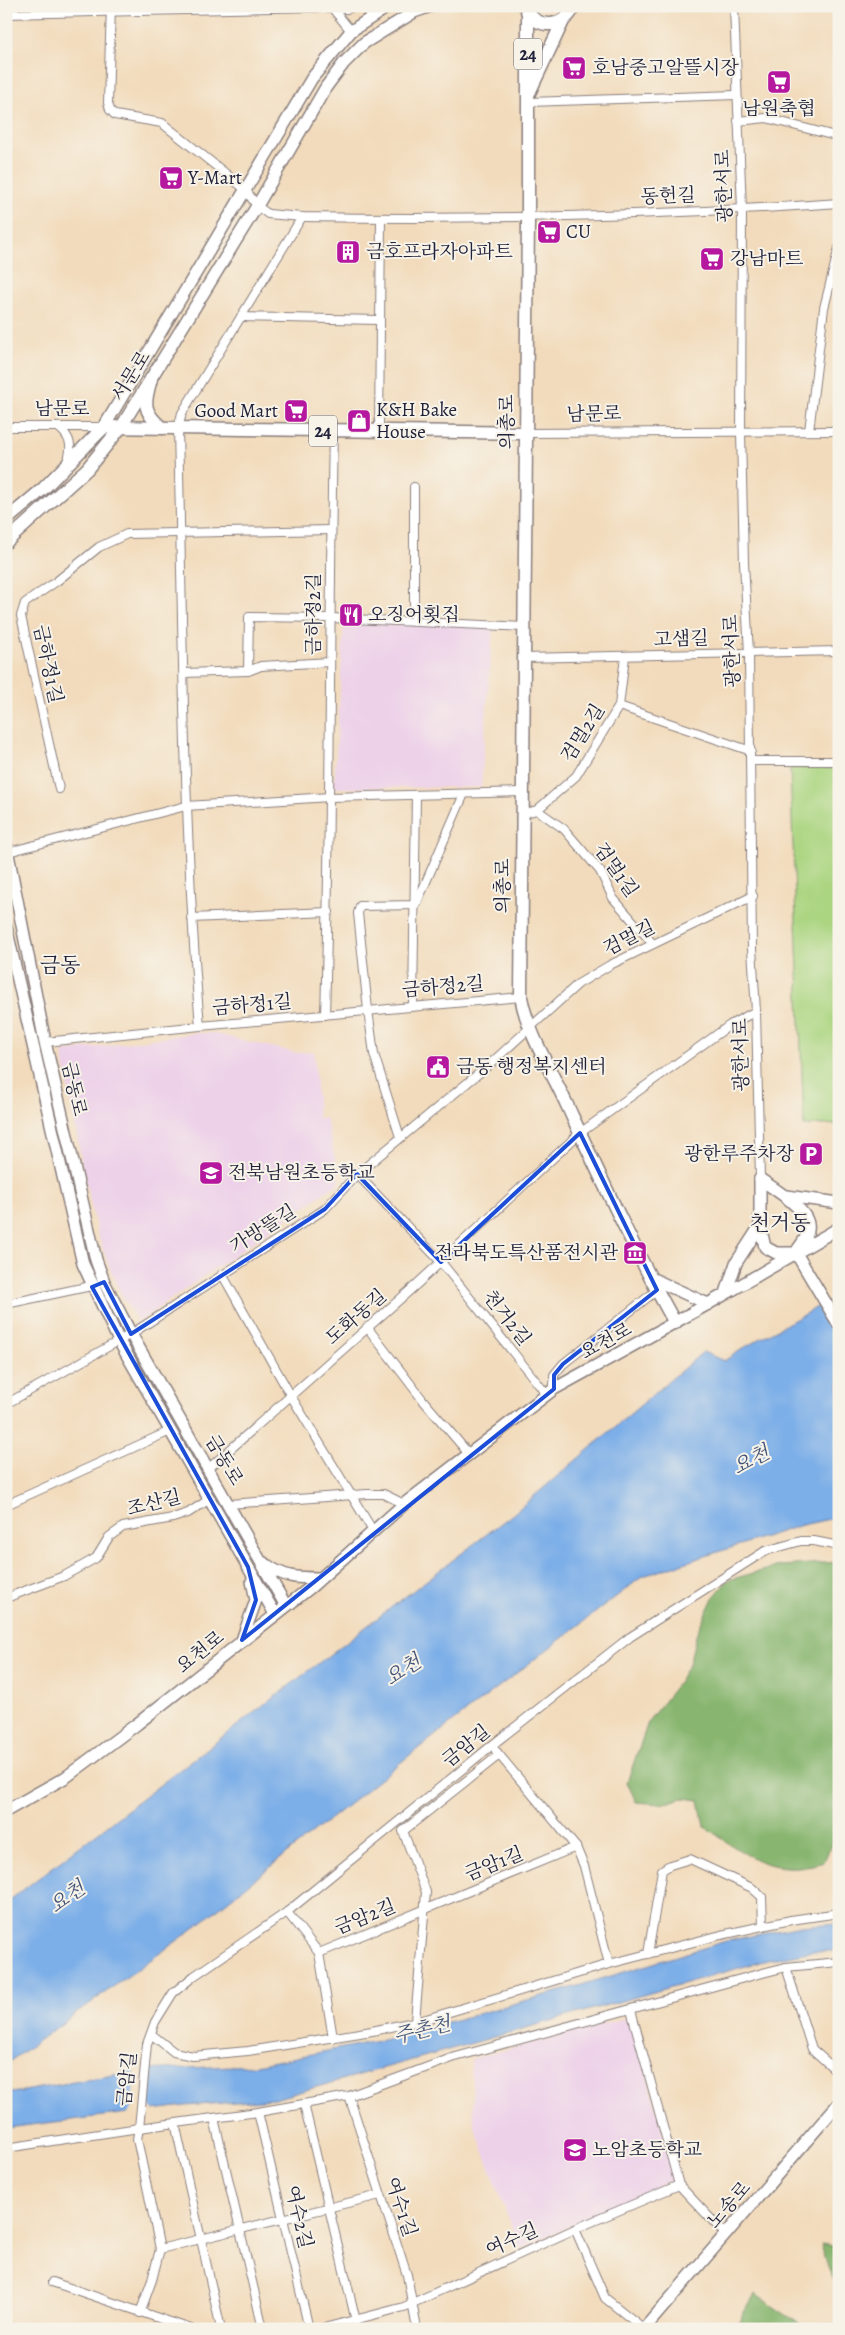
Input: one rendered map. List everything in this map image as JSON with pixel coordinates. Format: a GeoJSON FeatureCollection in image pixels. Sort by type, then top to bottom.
{"type":"FeatureCollection","features":[{"type":"Feature","properties":{"kind":"main road","name":"24"},"geometry":{"type":"LineString","coordinates":[[528,99],[564,21],[574,7]]}},
{"type":"Feature","properties":{"kind":"main road","name":"24"},"geometry":{"type":"LineString","coordinates":[[526,9],[540,23],[556,24],[564,21]]}},
{"type":"Feature","properties":{"kind":"main road","name":"의총로"},"geometry":{"type":"LineString","coordinates":[[526,9],[528,218],[521,997],[530,1027],[580,1133],[675,1323]]}},
{"type":"Feature","properties":{"kind":"main road"},"geometry":{"type":"LineString","coordinates":[[151,379],[146,396],[146,407],[151,419],[162,428]]}},
{"type":"Feature","properties":{"kind":"main road","name":"남문로"},"geometry":{"type":"LineString","coordinates":[[104,427],[526,434]]}},
{"type":"Feature","properties":{"kind":"main road","name":"서문로"},"geometry":{"type":"LineString","coordinates":[[6,520],[44,488],[104,427]]}},
{"type":"Feature","properties":{"kind":"main road","name":"서문로"},"geometry":{"type":"LineString","coordinates":[[6,542],[87,468],[121,427]]}},
{"type":"Feature","properties":{"kind":"street"},"geometry":{"type":"LineString","coordinates":[[6,14],[111,9],[320,7],[347,9],[355,6]]}},
{"type":"Feature","properties":{"kind":"street","name":"서문로"},"geometry":{"type":"LineString","coordinates":[[104,427],[312,78],[351,31],[389,6]]}},
{"type":"Feature","properties":{"kind":"street","name":"서문로"},"geometry":{"type":"LineString","coordinates":[[121,427],[257,206],[326,87],[344,63],[364,43],[386,27],[430,6]]}},
{"type":"Feature","properties":{"kind":"street","name":"광한서로"},"geometry":{"type":"LineString","coordinates":[[734,6],[742,210],[741,433],[744,563],[749,653],[753,896],[752,948],[756,1011],[760,1179]]}},
{"type":"Feature","properties":{"kind":"street"},"geometry":{"type":"LineString","coordinates":[[111,9],[108,103],[110,110],[115,115],[162,122],[245,189],[257,206],[268,214],[302,217],[528,218]]}},
{"type":"Feature","properties":{"kind":"street"},"geometry":{"type":"LineString","coordinates":[[333,9],[351,31]]}},
{"type":"Feature","properties":{"kind":"street"},"geometry":{"type":"LineString","coordinates":[[528,99],[736,95]]}},
{"type":"Feature","properties":{"kind":"street","name":"광한서로"},"geometry":{"type":"LineString","coordinates":[[738,121],[766,118],[839,137]]}},
{"type":"Feature","properties":{"kind":"street","name":"동헌길"},"geometry":{"type":"LineString","coordinates":[[528,218],[742,210],[839,203]]}},
{"type":"Feature","properties":{"kind":"street"},"geometry":{"type":"LineString","coordinates":[[178,429],[182,413],[302,217]]}},
{"type":"Feature","properties":{"kind":"street"},"geometry":{"type":"LineString","coordinates":[[379,431],[381,218]]}},
{"type":"Feature","properties":{"kind":"street"},"geometry":{"type":"LineString","coordinates":[[809,431],[824,308],[838,253]]}},
{"type":"Feature","properties":{"kind":"street"},"geometry":{"type":"LineString","coordinates":[[241,317],[379,320]]}},
{"type":"Feature","properties":{"kind":"street","name":"남문로"},"geometry":{"type":"LineString","coordinates":[[6,427],[104,427]]}},
{"type":"Feature","properties":{"kind":"street"},"geometry":{"type":"LineString","coordinates":[[58,427],[69,437],[71,446],[65,468]]}},
{"type":"Feature","properties":{"kind":"street","name":"금하정1길"},"geometry":{"type":"LineString","coordinates":[[178,429],[186,806],[191,918],[200,1026],[325,1015]]}},
{"type":"Feature","properties":{"kind":"street","name":"남문로"},"geometry":{"type":"LineString","coordinates":[[526,434],[741,433],[839,430]]}},
{"type":"Feature","properties":{"kind":"street","name":"금하정2길"},"geometry":{"type":"LineString","coordinates":[[334,431],[330,618],[330,797],[325,1015],[521,997]]}},
{"type":"Feature","properties":{"kind":"street"},"geometry":{"type":"LineString","coordinates":[[414,487],[414,622]]}},
{"type":"Feature","properties":{"kind":"street","name":"금하정1길"},"geometry":{"type":"LineString","coordinates":[[59,789],[21,616],[24,603],[57,581],[99,547],[127,534],[181,531],[331,530]]}},
{"type":"Feature","properties":{"kind":"street"},"geometry":{"type":"LineString","coordinates":[[248,671],[249,617],[330,618],[525,627]]}},
{"type":"Feature","properties":{"kind":"street","name":"고샘길"},"geometry":{"type":"LineString","coordinates":[[524,658],[839,651]]}},
{"type":"Feature","properties":{"kind":"street"},"geometry":{"type":"LineString","coordinates":[[619,706],[625,657]]}},
{"type":"Feature","properties":{"kind":"street"},"geometry":{"type":"LineString","coordinates":[[184,673],[248,671],[261,666],[330,662]]}},
{"type":"Feature","properties":{"kind":"street","name":"검멀2길"},"geometry":{"type":"LineString","coordinates":[[537,810],[576,776],[619,706],[751,751]]}},
{"type":"Feature","properties":{"kind":"street"},"geometry":{"type":"LineString","coordinates":[[751,761],[839,761]]}},
{"type":"Feature","properties":{"kind":"street"},"geometry":{"type":"LineString","coordinates":[[7,848],[186,806],[330,797],[522,792]]}},
{"type":"Feature","properties":{"kind":"street"},"geometry":{"type":"LineString","coordinates":[[416,905],[464,794]]}},
{"type":"Feature","properties":{"kind":"street"},"geometry":{"type":"LineString","coordinates":[[413,1006],[416,905],[416,795]]}},
{"type":"Feature","properties":{"kind":"street"},"geometry":{"type":"LineString","coordinates":[[522,814],[537,810]]}},
{"type":"Feature","properties":{"kind":"street","name":"검멀1길"},"geometry":{"type":"LineString","coordinates":[[537,810],[564,829],[600,871],[613,898],[653,944]]}},
{"type":"Feature","properties":{"kind":"street","name":"금동로"},"geometry":{"type":"LineString","coordinates":[[7,848],[45,1042],[88,1231],[104,1282],[131,1334],[286,1606]]}},
{"type":"Feature","properties":{"kind":"street","name":"검멀길"},"geometry":{"type":"LineString","coordinates":[[530,1027],[578,984],[653,944],[753,896]]}},
{"type":"Feature","properties":{"kind":"street"},"geometry":{"type":"LineString","coordinates":[[400,1137],[374,1054],[358,912],[360,906],[416,905]]}},
{"type":"Feature","properties":{"kind":"street"},"geometry":{"type":"LineString","coordinates":[[191,918],[328,912]]}},
{"type":"Feature","properties":{"kind":"street","name":"금동로"},"geometry":{"type":"LineString","coordinates":[[6,927],[74,1234],[92,1287],[119,1341],[275,1614]]}},
{"type":"Feature","properties":{"kind":"street"},"geometry":{"type":"LineString","coordinates":[[580,1133],[730,1025],[756,1011]]}},
{"type":"Feature","properties":{"kind":"street"},"geometry":{"type":"LineString","coordinates":[[45,1042],[200,1026]]}},
{"type":"Feature","properties":{"kind":"street","name":"가방뜰길"},"geometry":{"type":"LineString","coordinates":[[131,1334],[326,1209],[357,1174],[530,1027]]}},
{"type":"Feature","properties":{"kind":"street","name":"도화동길"},"geometry":{"type":"LineString","coordinates":[[208,1469],[441,1262],[580,1133]]}},
{"type":"Feature","properties":{"kind":"street"},"geometry":{"type":"LineString","coordinates":[[357,1174],[441,1262]]}},
{"type":"Feature","properties":{"kind":"street"},"geometry":{"type":"LineString","coordinates":[[760,1179],[784,1196],[804,1215],[808,1225],[805,1239],[796,1253]]}},
{"type":"Feature","properties":{"kind":"street"},"geometry":{"type":"LineString","coordinates":[[760,1179],[760,1226],[765,1247],[770,1251],[785,1254],[796,1253]]}},
{"type":"Feature","properties":{"kind":"street"},"geometry":{"type":"LineString","coordinates":[[784,1196],[839,1203]]}},
{"type":"Feature","properties":{"kind":"street"},"geometry":{"type":"LineString","coordinates":[[726,1294],[736,1263],[760,1226]]}},
{"type":"Feature","properties":{"kind":"street","name":"요천로"},"geometry":{"type":"LineString","coordinates":[[6,1811],[66,1777],[137,1724],[320,1578],[404,1504],[550,1392],[675,1323],[839,1228]]}},
{"type":"Feature","properties":{"kind":"street"},"geometry":{"type":"LineString","coordinates":[[796,1253],[839,1325]]}},
{"type":"Feature","properties":{"kind":"street","name":"천거2길"},"geometry":{"type":"LineString","coordinates":[[441,1262],[550,1392]]}},
{"type":"Feature","properties":{"kind":"street"},"geometry":{"type":"LineString","coordinates":[[222,1274],[291,1396],[373,1531]]}},
{"type":"Feature","properties":{"kind":"street"},"geometry":{"type":"LineString","coordinates":[[651,1278],[708,1304]]}},
{"type":"Feature","properties":{"kind":"street"},"geometry":{"type":"LineString","coordinates":[[6,1304],[92,1287],[104,1282]]}},
{"type":"Feature","properties":{"kind":"street"},"geometry":{"type":"LineString","coordinates":[[550,1392],[554,1375],[563,1364],[657,1290]]}},
{"type":"Feature","properties":{"kind":"street"},"geometry":{"type":"LineString","coordinates":[[367,1327],[422,1399],[469,1454]]}},
{"type":"Feature","properties":{"kind":"street"},"geometry":{"type":"LineString","coordinates":[[6,1404],[131,1334]]}},
{"type":"Feature","properties":{"kind":"street"},"geometry":{"type":"LineString","coordinates":[[6,1505],[170,1431]]}},
{"type":"Feature","properties":{"kind":"street"},"geometry":{"type":"LineString","coordinates":[[229,1504],[352,1494],[384,1494],[404,1504]]}},
{"type":"Feature","properties":{"kind":"street","name":"조산길"},"geometry":{"type":"LineString","coordinates":[[7,1595],[64,1576],[96,1558],[109,1537],[123,1527],[173,1518],[188,1512],[210,1499]]}},
{"type":"Feature","properties":{"kind":"street","name":"금암길"},"geometry":{"type":"LineString","coordinates":[[160,2249],[137,2138],[148,2044],[160,2012],[173,1993],[194,1976],[287,1912],[491,1746],[630,1637],[765,1550],[800,1541],[814,1541],[839,1546]]}},
{"type":"Feature","properties":{"kind":"street"},"geometry":{"type":"LineString","coordinates":[[260,1560],[277,1572],[295,1578],[320,1578]]}},
{"type":"Feature","properties":{"kind":"street"},"geometry":{"type":"LineString","coordinates":[[242,1640],[256,1600],[248,1567]]}},
{"type":"Feature","properties":{"kind":"street"},"geometry":{"type":"LineString","coordinates":[[491,1746],[576,1848],[584,1866],[609,1964]]}},
{"type":"Feature","properties":{"kind":"street","name":"금암2길"},"geometry":{"type":"LineString","coordinates":[[415,2021],[426,1892],[403,1830],[499,1755]]}},
{"type":"Feature","properties":{"kind":"street","name":"금암1길"},"geometry":{"type":"LineString","coordinates":[[424,1910],[576,1848]]}},
{"type":"Feature","properties":{"kind":"street"},"geometry":{"type":"LineString","coordinates":[[648,1954],[662,1870],[683,1860],[690,1859],[752,1888],[762,1897],[763,1926]]}},
{"type":"Feature","properties":{"kind":"street","name":"금암2길"},"geometry":{"type":"LineString","coordinates":[[319,1953],[424,1910]]}},
{"type":"Feature","properties":{"kind":"street"},"geometry":{"type":"LineString","coordinates":[[287,1912],[319,1953],[333,2038]]}},
{"type":"Feature","properties":{"kind":"street","name":"금암길"},"geometry":{"type":"LineString","coordinates":[[151,2034],[174,2052],[193,2056],[248,2052],[333,2038],[415,2021],[648,1954],[763,1926],[839,1913]]}},
{"type":"Feature","properties":{"kind":"street"},"geometry":{"type":"LineString","coordinates":[[6,2148],[258,2112],[349,2096],[452,2058],[786,1967],[839,1962]]}},
{"type":"Feature","properties":{"kind":"street"},"geometry":{"type":"LineString","coordinates":[[786,1967],[812,2049],[839,2073]]}},
{"type":"Feature","properties":{"kind":"street"},"geometry":{"type":"LineString","coordinates":[[632,2010],[680,2186],[726,2235]]}},
{"type":"Feature","properties":{"kind":"street","name":"여수1길"},"geometry":{"type":"LineString","coordinates":[[349,2096],[406,2275],[417,2329]]}},
{"type":"Feature","properties":{"kind":"street","name":"노송로"},"geometry":{"type":"LineString","coordinates":[[644,2329],[839,2103]]}},
{"type":"Feature","properties":{"kind":"street"},"geometry":{"type":"LineString","coordinates":[[304,2104],[356,2320]]}},
{"type":"Feature","properties":{"kind":"street","name":"여수2길"},"geometry":{"type":"LineString","coordinates":[[258,2112],[309,2329]]}},
{"type":"Feature","properties":{"kind":"street"},"geometry":{"type":"LineString","coordinates":[[214,2118],[263,2329]]}},
{"type":"Feature","properties":{"kind":"street"},"geometry":{"type":"LineString","coordinates":[[174,2123],[221,2329]]}},
{"type":"Feature","properties":{"kind":"street","name":"여수길"},"geometry":{"type":"LineString","coordinates":[[320,2329],[412,2303],[575,2229],[680,2186]]}},
{"type":"Feature","properties":{"kind":"street"},"geometry":{"type":"LineString","coordinates":[[140,2313],[152,2280],[160,2249],[380,2195]]}},
{"type":"Feature","properties":{"kind":"street"},"geometry":{"type":"LineString","coordinates":[[575,2229],[605,2298],[644,2329]]}},
{"type":"Feature","properties":{"kind":"street"},"geometry":{"type":"LineString","coordinates":[[52,2282],[191,2329]]}},
{"type":"Feature","properties":{"kind":"highlighted area"},"geometry":{"type":"Polygon","coordinates":[[[580,1133],[657,1290],[563,1364],[554,1375],[554,1389],[242,1640],[256,1600],[248,1567],[92,1287],[104,1282],[131,1334],[325,1209],[357,1174],[441,1262],[580,1133]]]}},
{"type":"Feature","properties":{"kind":"shaded area"},"geometry":{"type":"Polygon","coordinates":[[[493,623],[481,787],[334,788],[344,624],[493,623]]]}},
{"type":"Feature","properties":{"kind":"shaded area","name":"전북남원초등학교"},"geometry":{"type":"Polygon","coordinates":[[[195,1033],[211,1033],[297,1053],[314,1051],[318,1118],[326,1118],[340,1182],[138,1322],[120,1292],[97,1232],[82,1164],[62,1052],[195,1033]]]}},
{"type":"Feature","properties":{"kind":"shaded area","name":"노암초등학교"},"geometry":{"type":"Polygon","coordinates":[[[626,2018],[633,2023],[674,2174],[672,2180],[520,2249],[474,2125],[471,2059],[626,2018]]]}},
{"type":"Feature","properties":{"kind":"green space"},"geometry":{"type":"Polygon","coordinates":[[[790,768],[839,768],[839,1124],[804,1126],[790,768]]]}},
{"type":"Feature","properties":{"kind":"green space"},"geometry":{"type":"Polygon","coordinates":[[[839,1562],[839,1813],[836,1832],[824,1862],[789,1867],[760,1861],[733,1846],[704,1826],[699,1800],[683,1798],[662,1804],[636,1802],[627,1782],[649,1720],[676,1686],[689,1664],[697,1632],[713,1598],[728,1580],[780,1566],[839,1562]]]}},
{"type":"Feature","properties":{"kind":"green space"},"geometry":{"type":"Polygon","coordinates":[[[821,2244],[839,2247],[839,2282],[832,2279],[821,2244]]]}},
{"type":"Feature","properties":{"kind":"green space"},"geometry":{"type":"Polygon","coordinates":[[[755,2294],[804,2327],[839,2324],[839,2329],[734,2329],[755,2294]]]}},
{"type":"Feature","properties":{"kind":"water","name":"요천"},"geometry":{"type":"Polygon","coordinates":[[[839,1295],[839,1517],[802,1525],[643,1576],[415,1751],[185,1935],[6,2064],[6,1903],[513,1514],[703,1352],[724,1361],[747,1346],[839,1295]]]}},
{"type":"Feature","properties":{"kind":"water","name":"주촌천"},"geometry":{"type":"Polygon","coordinates":[[[839,1923],[839,1951],[813,1951],[767,1960],[274,2099],[185,2106],[6,2128],[6,2094],[142,2070],[256,2065],[383,2040],[578,1986],[726,1941],[801,1926],[839,1923]]]}},
{"type":"Feature","properties":{"kind":"pier"},"geometry":{"type":"Polygon","coordinates":[[[151,2067],[147,2105],[155,2112],[126,2116],[132,2107],[135,2068],[151,2067]]]}},
{"type":"Feature","properties":{"kind":"place","name":"호남중고알뜰시장"},"geometry":{"type":"Point","coordinates":[574,68]}},
{"type":"Feature","properties":{"kind":"place","name":"남원축협"},"geometry":{"type":"Point","coordinates":[779,82]}},
{"type":"Feature","properties":{"kind":"place","name":"Y-Mart"},"geometry":{"type":"Point","coordinates":[171,178]}},
{"type":"Feature","properties":{"kind":"place","name":"CU"},"geometry":{"type":"Point","coordinates":[549,232]}},
{"type":"Feature","properties":{"kind":"place","name":"금호프라자아파트"},"geometry":{"type":"Point","coordinates":[348,252]}},
{"type":"Feature","properties":{"kind":"place","name":"강남마트"},"geometry":{"type":"Point","coordinates":[712,259]}},
{"type":"Feature","properties":{"kind":"place","name":"Good Mart"},"geometry":{"type":"Point","coordinates":[296,411]}},
{"type":"Feature","properties":{"kind":"place","name":"K&H Bake House"},"geometry":{"type":"Point","coordinates":[359,421]}},
{"type":"Feature","properties":{"kind":"place","name":"오징어횟집"},"geometry":{"type":"Point","coordinates":[351,615]}},
{"type":"Feature","properties":{"kind":"place","name":"금동 행정복지센터"},"geometry":{"type":"Point","coordinates":[438,1067]}},
{"type":"Feature","properties":{"kind":"place","name":"광한루주차장"},"geometry":{"type":"Point","coordinates":[811,1154]}},
{"type":"Feature","properties":{"kind":"place","name":"전북남원초등학교"},"geometry":{"type":"Point","coordinates":[211,1173]}},
{"type":"Feature","properties":{"kind":"place","name":"전라북도특산품전시관"},"geometry":{"type":"Point","coordinates":[635,1253]}},
{"type":"Feature","properties":{"kind":"place","name":"노암초등학교"},"geometry":{"type":"Point","coordinates":[575,2150]}},
{"type":"Feature","properties":{"kind":"district","name":"금동"},"geometry":{"type":"Point","coordinates":[60,965]}},
{"type":"Feature","properties":{"kind":"district","name":"천거동"},"geometry":{"type":"Point","coordinates":[780,1223]}}]}
